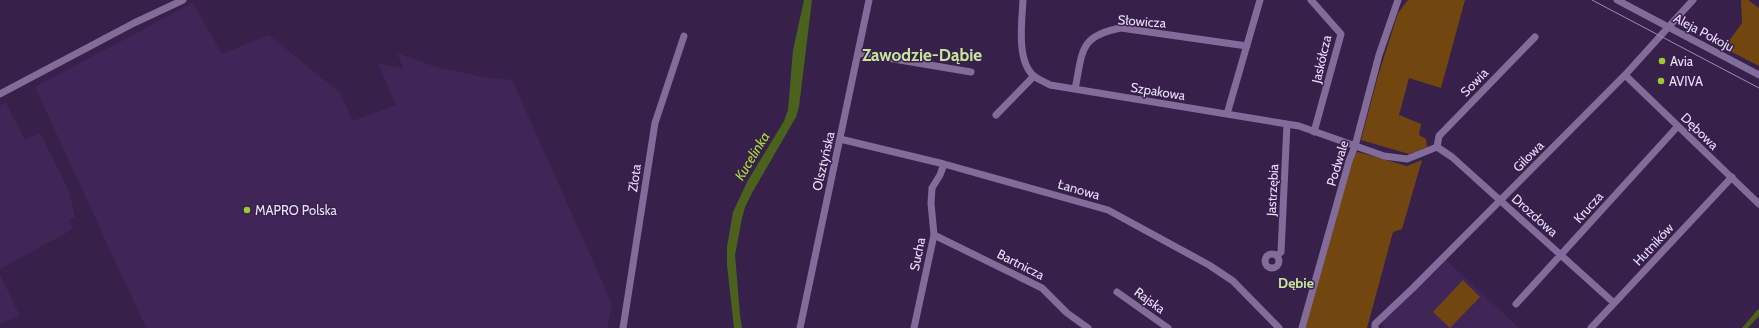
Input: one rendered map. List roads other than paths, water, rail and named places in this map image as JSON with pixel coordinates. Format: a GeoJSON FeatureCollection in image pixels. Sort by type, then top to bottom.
{"type":"FeatureCollection","features":[{"type":"Feature","properties":{"kind":"street"},"geometry":{"type":"LineString","coordinates":[[0,94],[134,23],[184,0]]}},
{"type":"Feature","properties":{"kind":"street","name":"Olsztyńska"},"geometry":{"type":"LineString","coordinates":[[800,328],[869,0]]}},
{"type":"Feature","properties":{"kind":"street","name":"Szpakowa"},"geometry":{"type":"LineString","coordinates":[[1023,0],[1021,37],[1023,59],[1034,76],[1050,85],[1299,126],[1384,156],[1407,159],[1437,147]]}},
{"type":"Feature","properties":{"kind":"street"},"geometry":{"type":"LineString","coordinates":[[1227,114],[1260,0]]}},
{"type":"Feature","properties":{"kind":"street","name":"Jaskółcza"},"geometry":{"type":"LineString","coordinates":[[1311,0],[1341,34],[1314,132]]}},
{"type":"Feature","properties":{"kind":"street","name":"Aleja Pokoju"},"geometry":{"type":"LineString","coordinates":[[1617,0],[1759,75]]}},
{"type":"Feature","properties":{"kind":"street","name":"Gilowa"},"geometry":{"type":"LineString","coordinates":[[1375,326],[1625,75],[1693,0]]}},
{"type":"Feature","properties":{"kind":"street","name":"Podwale"},"geometry":{"type":"LineString","coordinates":[[1302,328],[1349,161],[1355,146],[1379,55],[1398,2]]}},
{"type":"Feature","properties":{"kind":"street","name":"Słowicza"},"geometry":{"type":"LineString","coordinates":[[1075,89],[1084,48],[1089,40],[1106,31],[1121,28],[1247,46]]}},
{"type":"Feature","properties":{"kind":"street","name":"Złota"},"geometry":{"type":"LineString","coordinates":[[623,328],[655,123],[684,36]]}},
{"type":"Feature","properties":{"kind":"street","name":"Sowia"},"geometry":{"type":"LineString","coordinates":[[1437,147],[1439,136],[1535,37]]}},
{"type":"Feature","properties":{"kind":"street"},"geometry":{"type":"LineString","coordinates":[[858,53],[971,72]]}},
{"type":"Feature","properties":{"kind":"street","name":"Dębowa"},"geometry":{"type":"LineString","coordinates":[[1625,75],[1759,204]]}},
{"type":"Feature","properties":{"kind":"street"},"geometry":{"type":"LineString","coordinates":[[996,115],[1034,76]]}},
{"type":"Feature","properties":{"kind":"street","name":"Jastrzębia"},"geometry":{"type":"LineString","coordinates":[[1277,256],[1281,252],[1287,124]]}},
{"type":"Feature","properties":{"kind":"street","name":"Krucza"},"geometry":{"type":"LineString","coordinates":[[1516,304],[1678,126]]}},
{"type":"Feature","properties":{"kind":"street","name":"Łanowa"},"geometry":{"type":"LineString","coordinates":[[840,140],[944,164],[1108,210],[1209,265],[1233,281],[1279,328]]}},
{"type":"Feature","properties":{"kind":"street","name":"Drozdowa"},"geometry":{"type":"LineString","coordinates":[[1437,147],[1452,156],[1614,303]]}},
{"type":"Feature","properties":{"kind":"street","name":"Sucha"},"geometry":{"type":"LineString","coordinates":[[914,328],[934,235],[931,203],[932,188],[940,175],[944,164]]}},
{"type":"Feature","properties":{"kind":"street","name":"Hutników"},"geometry":{"type":"LineString","coordinates":[[1591,328],[1732,177]]}},
{"type":"Feature","properties":{"kind":"street","name":"Bartnicza"},"geometry":{"type":"LineString","coordinates":[[934,235],[1042,288],[1067,313],[1088,328]]}},
{"type":"Feature","properties":{"kind":"street","name":"Rajska"},"geometry":{"type":"LineString","coordinates":[[1117,292],[1168,328]]}},
{"type":"Feature","properties":{"kind":"tram line"},"geometry":{"type":"LineString","coordinates":[[1592,0],[1759,88]]}},
{"type":"Feature","properties":{"kind":"place","name":"Avia"},"geometry":{"type":"Point","coordinates":[1662,61]}},
{"type":"Feature","properties":{"kind":"place","name":"AVIVA"},"geometry":{"type":"Point","coordinates":[1661,81]}},
{"type":"Feature","properties":{"kind":"place","name":"MAPRO Polska"},"geometry":{"type":"Point","coordinates":[247,210]}},
{"type":"Feature","properties":{"kind":"district","name":"Zawodzie-Dąbie"},"geometry":{"type":"Point","coordinates":[922,55]}},
{"type":"Feature","properties":{"kind":"district","name":"Dębie"},"geometry":{"type":"Point","coordinates":[1296,283]}},
{"type":"Feature","properties":{"kind":"water label","name":"Kucelinka"},"geometry":{"type":"Point","coordinates":[752,156]}}]}
